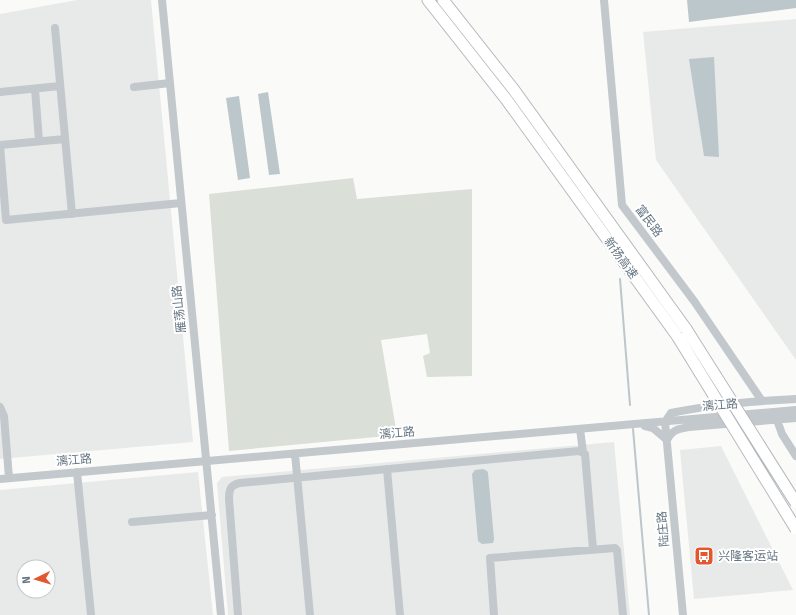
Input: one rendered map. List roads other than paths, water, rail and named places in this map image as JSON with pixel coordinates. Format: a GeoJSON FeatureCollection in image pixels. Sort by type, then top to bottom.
{"type":"FeatureCollection","features":[{"type":"Feature","properties":{"kind":"highway","name":"新扬高速"},"geometry":{"type":"LineString","coordinates":[[428,0],[506,99],[678,337],[796,530]]}},
{"type":"Feature","properties":{"kind":"highway","name":"新扬高速"},"geometry":{"type":"LineString","coordinates":[[443,0],[514,90],[686,329],[796,502]]}},
{"type":"Feature","properties":{"kind":"street","name":"雁荡山路"},"geometry":{"type":"LineString","coordinates":[[162,0],[221,615]]}},
{"type":"Feature","properties":{"kind":"street","name":"富民路"},"geometry":{"type":"LineString","coordinates":[[604,0],[622,205],[694,301],[762,401]]}},
{"type":"Feature","properties":{"kind":"street"},"geometry":{"type":"LineString","coordinates":[[55,28],[72,214]]}},
{"type":"Feature","properties":{"kind":"street"},"geometry":{"type":"LineString","coordinates":[[134,87],[170,84]]}},
{"type":"Feature","properties":{"kind":"street"},"geometry":{"type":"LineString","coordinates":[[0,92],[60,86]]}},
{"type":"Feature","properties":{"kind":"street"},"geometry":{"type":"LineString","coordinates":[[35,89],[38,141]]}},
{"type":"Feature","properties":{"kind":"street"},"geometry":{"type":"LineString","coordinates":[[65,139],[0,144],[6,220],[181,203]]}},
{"type":"Feature","properties":{"kind":"street"},"geometry":{"type":"LineString","coordinates":[[666,422],[671,413],[683,410],[762,401],[796,399]]}},
{"type":"Feature","properties":{"kind":"street"},"geometry":{"type":"LineString","coordinates":[[0,407],[4,416],[9,478]]}},
{"type":"Feature","properties":{"kind":"street","name":"漓江路"},"geometry":{"type":"LineString","coordinates":[[0,479],[796,410]]}},
{"type":"Feature","properties":{"kind":"street"},"geometry":{"type":"LineString","coordinates":[[639,424],[653,428],[667,440],[670,434],[679,429],[689,427],[796,418]]}},
{"type":"Feature","properties":{"kind":"street"},"geometry":{"type":"LineString","coordinates":[[777,420],[782,434],[796,456]]}},
{"type":"Feature","properties":{"kind":"street","name":"陆庄路"},"geometry":{"type":"LineString","coordinates":[[666,422],[683,615]]}},
{"type":"Feature","properties":{"kind":"street"},"geometry":{"type":"LineString","coordinates":[[580,429],[582,452],[585,454],[593,549]]}},
{"type":"Feature","properties":{"kind":"street"},"geometry":{"type":"LineString","coordinates":[[238,615],[229,499],[232,486],[240,483],[582,452]]}},
{"type":"Feature","properties":{"kind":"street"},"geometry":{"type":"LineString","coordinates":[[295,454],[310,615]]}},
{"type":"Feature","properties":{"kind":"street"},"geometry":{"type":"LineString","coordinates":[[387,469],[400,615]]}},
{"type":"Feature","properties":{"kind":"street"},"geometry":{"type":"LineString","coordinates":[[77,472],[91,615]]}},
{"type":"Feature","properties":{"kind":"street"},"geometry":{"type":"LineString","coordinates":[[132,522],[212,515]]}},
{"type":"Feature","properties":{"kind":"street"},"geometry":{"type":"LineString","coordinates":[[494,615],[490,558],[615,548],[617,550],[623,615]]}},
{"type":"Feature","properties":{"kind":"waterway"},"geometry":{"type":"LineString","coordinates":[[620,279],[630,405]]}},
{"type":"Feature","properties":{"kind":"waterway"},"geometry":{"type":"LineString","coordinates":[[633,429],[649,615]]}},
{"type":"Feature","properties":{"kind":"place","name":"兴隆客运站"},"geometry":{"type":"Point","coordinates":[704,556]}}]}
